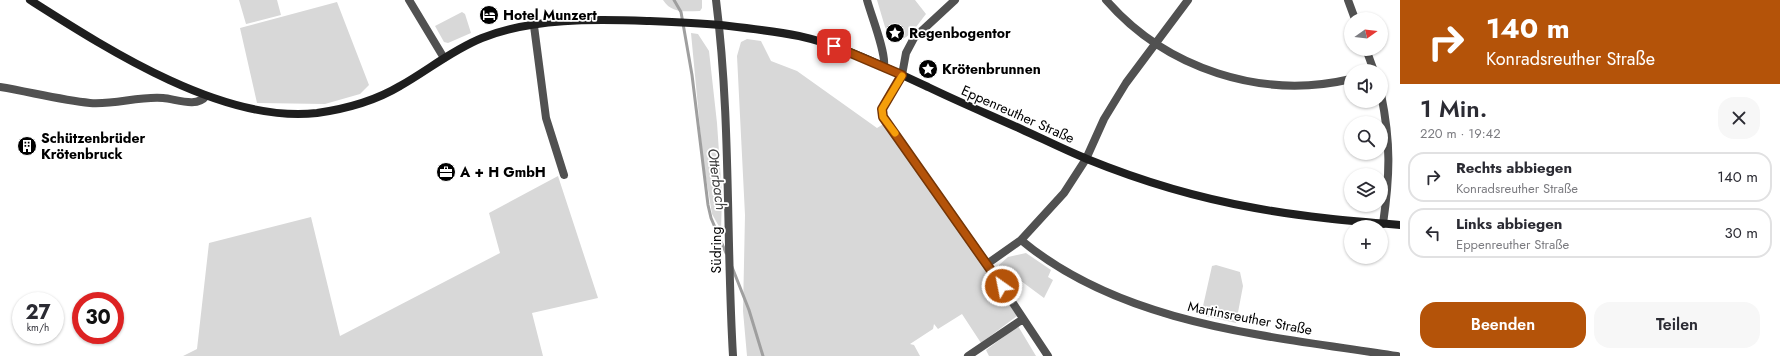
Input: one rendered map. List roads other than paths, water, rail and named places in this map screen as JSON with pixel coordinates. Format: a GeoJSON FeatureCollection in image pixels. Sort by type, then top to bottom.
{"type":"FeatureCollection","features":[{"type":"Feature","properties":{"kind":"main road","name":"Eppenreuther Straße"},"geometry":{"type":"LineString","coordinates":[[30,0],[138,64],[206,96],[216,100],[254,109],[283,113],[315,113],[348,107],[373,99],[398,88],[444,58],[482,38],[513,29],[580,20],[657,21],[719,25],[798,36],[843,50],[884,66],[1086,159],[1158,184],[1218,200],[1269,210],[1350,220]]}},
{"type":"Feature","properties":{"kind":"main road","name":"Eppenreuther Straße"},"geometry":{"type":"LineString","coordinates":[[1388,225],[1400,226]]}},
{"type":"Feature","properties":{"kind":"street"},"geometry":{"type":"LineString","coordinates":[[409,0],[444,58]]}},
{"type":"Feature","properties":{"kind":"street","name":"Südring"},"geometry":{"type":"LineString","coordinates":[[716,0],[719,25],[729,207],[732,356]]}},
{"type":"Feature","properties":{"kind":"street"},"geometry":{"type":"LineString","coordinates":[[867,0],[879,38],[884,66]]}},
{"type":"Feature","properties":{"kind":"street"},"geometry":{"type":"LineString","coordinates":[[955,0],[914,38],[906,53],[902,75],[882,109],[883,117],[987,264],[1048,356]]}},
{"type":"Feature","properties":{"kind":"street"},"geometry":{"type":"LineString","coordinates":[[1106,0],[1134,27],[1156,44],[1191,64],[1215,73],[1264,84],[1308,85],[1344,80]]}},
{"type":"Feature","properties":{"kind":"street"},"geometry":{"type":"LineString","coordinates":[[987,264],[1021,240],[1064,193],[1086,159],[1104,119],[1126,83],[1188,0]]}},
{"type":"Feature","properties":{"kind":"street"},"geometry":{"type":"LineString","coordinates":[[1348,0],[1352,12]]}},
{"type":"Feature","properties":{"kind":"street"},"geometry":{"type":"LineString","coordinates":[[534,26],[546,118],[564,175]]}},
{"type":"Feature","properties":{"kind":"street"},"geometry":{"type":"LineString","coordinates":[[0,87],[92,103],[139,98],[163,98],[183,102],[203,100],[206,96]]}},
{"type":"Feature","properties":{"kind":"street"},"geometry":{"type":"LineString","coordinates":[[1383,108],[1389,156],[1389,175],[1383,220]]}},
{"type":"Feature","properties":{"kind":"street","name":"Martinsreuther Straße"},"geometry":{"type":"LineString","coordinates":[[1021,240],[1050,262],[1091,284],[1180,318],[1242,332],[1397,356]]}},
{"type":"Feature","properties":{"kind":"street"},"geometry":{"type":"LineString","coordinates":[[968,356],[1023,319]]}},
{"type":"Feature","properties":{"kind":"waterway","name":"Otterbach"},"geometry":{"type":"LineString","coordinates":[[674,0],[681,12],[692,75],[708,205],[711,218],[726,253]]}},
{"type":"Feature","properties":{"kind":"waterway","name":"Otterbach"},"geometry":{"type":"LineString","coordinates":[[732,267],[749,310],[763,356]]}},
{"type":"Feature","properties":{"kind":"place","name":"Hotel Munzert"},"geometry":{"type":"Point","coordinates":[489,15]}},
{"type":"Feature","properties":{"kind":"place","name":"Regenbogentor"},"geometry":{"type":"Point","coordinates":[895,33]}},
{"type":"Feature","properties":{"kind":"place","name":"Krötenbrunnen"},"geometry":{"type":"Point","coordinates":[928,69]}},
{"type":"Feature","properties":{"kind":"place","name":"Schützenbrüder Krötenbruck"},"geometry":{"type":"Point","coordinates":[27,146]}},
{"type":"Feature","properties":{"kind":"place","name":"A + H GmbH"},"geometry":{"type":"Point","coordinates":[446,172]}}]}
